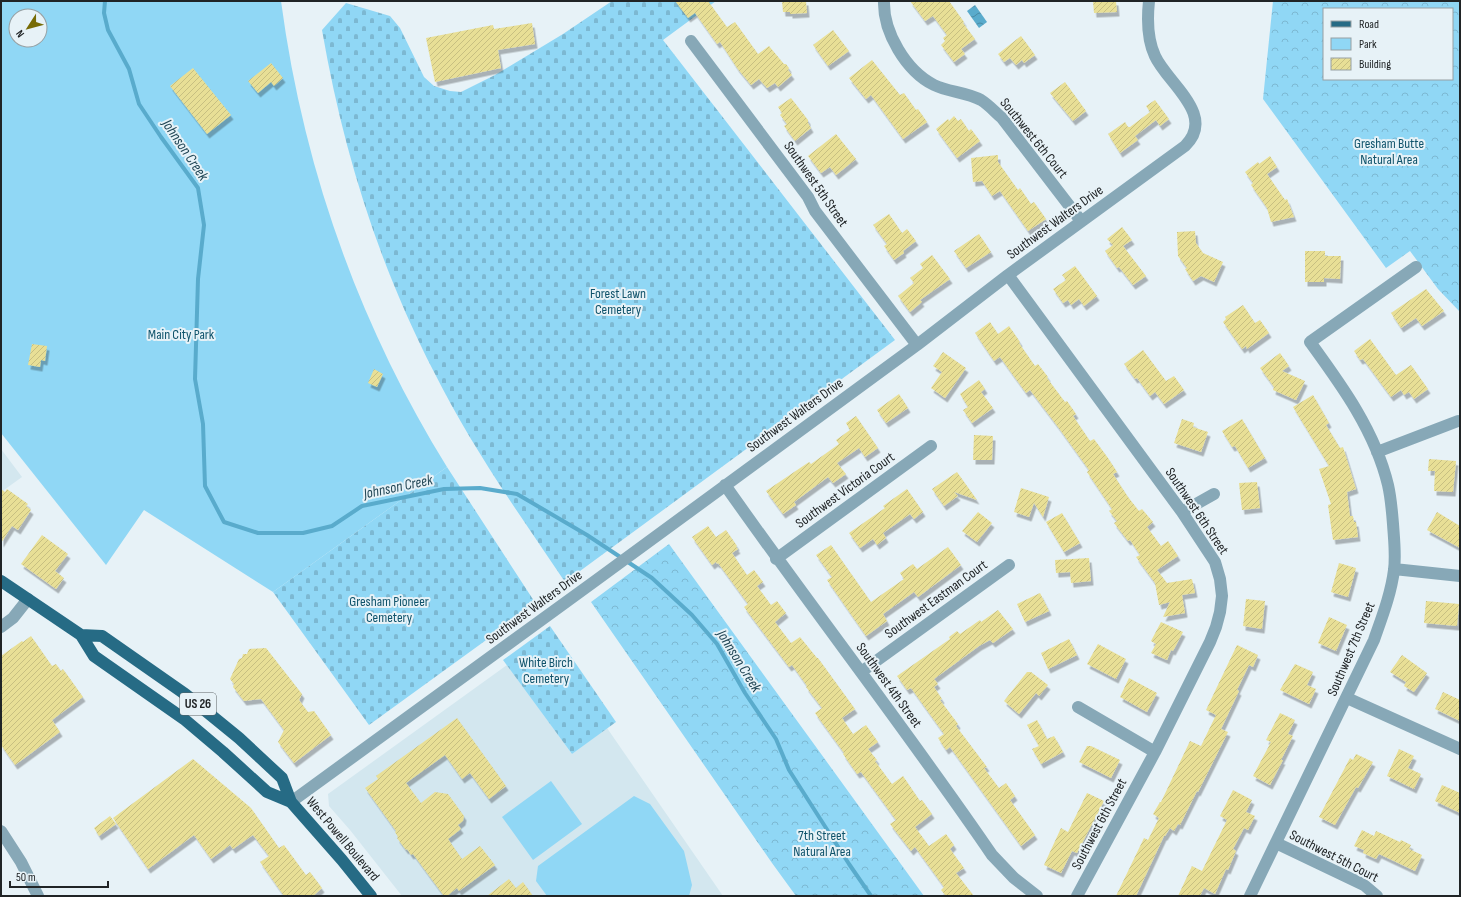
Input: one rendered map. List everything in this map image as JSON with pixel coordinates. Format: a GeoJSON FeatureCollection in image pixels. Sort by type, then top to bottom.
{"type":"FeatureCollection","features":[{"type":"Feature","properties":{"kind":"main road","name":"West Powell Boulevard"},"geometry":{"type":"LineString","coordinates":[[1,581],[81,635],[94,656],[142,688],[184,719],[223,752],[266,792],[291,802]]}},
{"type":"Feature","properties":{"kind":"main road","name":"West Powell Boulevard"},"geometry":{"type":"LineString","coordinates":[[81,635],[102,636],[185,694],[239,738],[282,778],[291,802],[342,860],[371,896]]}},
{"type":"Feature","properties":{"kind":"street","name":"Southwest 6th Court"},"geometry":{"type":"LineString","coordinates":[[880,1],[891,38],[910,65],[921,76],[934,85],[980,100],[1002,118],[1081,221]]}},
{"type":"Feature","properties":{"kind":"street","name":"Southwest Walters Drive"},"geometry":{"type":"LineString","coordinates":[[291,802],[660,534],[917,345],[1081,221],[1185,146],[1195,131],[1195,121],[1190,104],[1159,65],[1154,54],[1148,28],[1149,1]]}},
{"type":"Feature","properties":{"kind":"street","name":"Southwest 5th Street"},"geometry":{"type":"LineString","coordinates":[[691,41],[808,197],[815,211],[917,345]]}},
{"type":"Feature","properties":{"kind":"street","name":"Southwest 7th Street"},"geometry":{"type":"LineString","coordinates":[[1250,896],[1374,640],[1387,603],[1394,569],[1394,540],[1391,503],[1377,452],[1362,418],[1341,385],[1310,342],[1416,267]]}},
{"type":"Feature","properties":{"kind":"street","name":"Southwest 6th Street"},"geometry":{"type":"LineString","coordinates":[[1008,275],[1182,512],[1215,562],[1222,596],[1216,627],[1210,642],[1155,752],[1077,896]]}},
{"type":"Feature","properties":{"kind":"street"},"geometry":{"type":"LineString","coordinates":[[1377,452],[1458,421]]}},
{"type":"Feature","properties":{"kind":"street","name":"Southwest Victoria Court"},"geometry":{"type":"LineString","coordinates":[[776,559],[931,446]]}},
{"type":"Feature","properties":{"kind":"street","name":"Southwest 4th Street"},"geometry":{"type":"LineString","coordinates":[[725,485],[776,559],[861,672],[992,855],[1014,878],[1037,896]]}},
{"type":"Feature","properties":{"kind":"street"},"geometry":{"type":"LineString","coordinates":[[1182,512],[1214,494]]}},
{"type":"Feature","properties":{"kind":"street","name":"Southwest Eastman Court"},"geometry":{"type":"LineString","coordinates":[[861,672],[1009,565]]}},
{"type":"Feature","properties":{"kind":"street"},"geometry":{"type":"LineString","coordinates":[[1394,569],[1460,576]]}},
{"type":"Feature","properties":{"kind":"street"},"geometry":{"type":"LineString","coordinates":[[1,627],[13,618],[28,599]]}},
{"type":"Feature","properties":{"kind":"street"},"geometry":{"type":"LineString","coordinates":[[1347,698],[1460,749]]}},
{"type":"Feature","properties":{"kind":"street"},"geometry":{"type":"LineString","coordinates":[[1078,707],[1155,752]]}},
{"type":"Feature","properties":{"kind":"street"},"geometry":{"type":"LineString","coordinates":[[1,831],[21,862],[38,896]]}},
{"type":"Feature","properties":{"kind":"street","name":"Southwest 5th Court"},"geometry":{"type":"LineString","coordinates":[[1276,844],[1364,885],[1378,896]]}},
{"type":"Feature","properties":{"kind":"shaded area"},"geometry":{"type":"Polygon","coordinates":[[[1,449],[22,477],[4,490],[1,495],[1,449]]]}},
{"type":"Feature","properties":{"kind":"shaded area"},"geometry":{"type":"Polygon","coordinates":[[[507,665],[572,754],[607,728],[723,896],[402,896],[329,806],[328,794],[507,665]]]}},
{"type":"Feature","properties":{"kind":"green space","name":"Main City Park"},"geometry":{"type":"Polygon","coordinates":[[[1,1],[281,1],[291,63],[304,124],[320,184],[339,243],[387,358],[447,467],[273,592],[144,510],[106,565],[1,433],[1,1]]]}},
{"type":"Feature","properties":{"kind":"green space","name":"Forest Lawn Cemetery"},"geometry":{"type":"Polygon","coordinates":[[[612,1],[716,1],[663,40],[895,340],[565,582],[480,453],[448,399],[414,331],[379,248],[365,206],[340,119],[322,30],[346,3],[390,16],[400,28],[424,77],[434,86],[450,91],[461,92],[495,75],[563,34],[612,1]]]}},
{"type":"Feature","properties":{"kind":"green space","name":"Gresham Butte Natural Area"},"geometry":{"type":"Polygon","coordinates":[[[1273,1],[1460,1],[1460,312],[1438,289],[1410,251],[1386,268],[1263,99],[1273,1]]]}},
{"type":"Feature","properties":{"kind":"green space","name":"Gresham Pioneer Cemetery"},"geometry":{"type":"Polygon","coordinates":[[[447,467],[536,604],[369,725],[273,592],[447,467]]]}},
{"type":"Feature","properties":{"kind":"green space","name":"7th Street Natural Area"},"geometry":{"type":"Polygon","coordinates":[[[669,544],[924,896],[796,896],[772,863],[591,602],[669,544]]]}},
{"type":"Feature","properties":{"kind":"green space","name":"White Birch Cemetery"},"geometry":{"type":"Polygon","coordinates":[[[550,626],[616,722],[572,754],[503,660],[550,626]]]}},
{"type":"Feature","properties":{"kind":"green space"},"geometry":{"type":"Polygon","coordinates":[[[551,781],[582,824],[533,860],[502,817],[551,781]]]}},
{"type":"Feature","properties":{"kind":"green space"},"geometry":{"type":"Polygon","coordinates":[[[634,796],[650,804],[684,851],[692,885],[689,896],[547,896],[536,881],[538,866],[634,796]]]}},
{"type":"Feature","properties":{"kind":"water"},"geometry":{"type":"Polygon","coordinates":[[[975,5],[987,22],[979,28],[967,11],[975,5]]]}},
{"type":"Feature","properties":{"kind":"building"},"geometry":{"type":"Polygon","coordinates":[[[675,1],[708,1],[727,27],[735,22],[758,54],[769,46],[784,64],[786,64],[792,75],[778,87],[775,83],[767,88],[759,79],[751,85],[737,68],[720,42],[717,44],[695,13],[688,18],[675,1]]]}},
{"type":"Feature","properties":{"kind":"building"},"geometry":{"type":"Polygon","coordinates":[[[782,1],[806,1],[807,13],[790,14],[790,12],[783,12],[782,1]]]}},
{"type":"Feature","properties":{"kind":"building"},"geometry":{"type":"Polygon","coordinates":[[[910,1],[949,1],[975,39],[961,49],[965,54],[954,62],[941,45],[945,41],[943,38],[947,35],[933,16],[925,21],[910,1]]]}},
{"type":"Feature","properties":{"kind":"building"},"geometry":{"type":"Polygon","coordinates":[[[1093,1],[1116,1],[1117,12],[1094,13],[1093,1]]]}},
{"type":"Feature","properties":{"kind":"building"},"geometry":{"type":"Polygon","coordinates":[[[532,23],[535,44],[498,50],[501,68],[435,82],[426,38],[493,25],[494,29],[532,23]]]}},
{"type":"Feature","properties":{"kind":"building"},"geometry":{"type":"Polygon","coordinates":[[[833,30],[849,51],[828,66],[813,45],[833,30]]]}},
{"type":"Feature","properties":{"kind":"building"},"geometry":{"type":"Polygon","coordinates":[[[1021,36],[1035,55],[1024,63],[1022,60],[1016,65],[1010,58],[1004,62],[998,54],[1021,36]]]}},
{"type":"Feature","properties":{"kind":"building"},"geometry":{"type":"Polygon","coordinates":[[[872,60],[900,95],[904,93],[927,122],[903,139],[871,95],[866,99],[849,78],[872,60]]]}},
{"type":"Feature","properties":{"kind":"building"},"geometry":{"type":"Polygon","coordinates":[[[271,63],[283,78],[274,86],[271,82],[258,93],[248,81],[271,63]]]}},
{"type":"Feature","properties":{"kind":"building"},"geometry":{"type":"Polygon","coordinates":[[[193,68],[231,115],[207,134],[170,86],[193,68]]]}},
{"type":"Feature","properties":{"kind":"building"},"geometry":{"type":"Polygon","coordinates":[[[1065,82],[1086,111],[1073,121],[1050,93],[1065,82]]]}},
{"type":"Feature","properties":{"kind":"building"},"geometry":{"type":"Polygon","coordinates":[[[791,98],[808,120],[811,128],[795,141],[784,126],[787,124],[780,115],[782,113],[778,107],[791,98]]]}},
{"type":"Feature","properties":{"kind":"building"},"geometry":{"type":"Polygon","coordinates":[[[1155,100],[1169,119],[1160,126],[1156,120],[1135,136],[1138,140],[1120,153],[1108,134],[1125,122],[1128,127],[1130,127],[1150,112],[1146,106],[1155,100]]]}},
{"type":"Feature","properties":{"kind":"building"},"geometry":{"type":"Polygon","coordinates":[[[954,116],[958,121],[961,119],[969,131],[971,129],[980,141],[957,158],[936,129],[954,116]]]}},
{"type":"Feature","properties":{"kind":"building"},"geometry":{"type":"Polygon","coordinates":[[[836,134],[856,159],[836,175],[830,167],[821,173],[808,156],[836,134]]]}},
{"type":"Feature","properties":{"kind":"building"},"geometry":{"type":"Polygon","coordinates":[[[998,155],[998,162],[1018,190],[1020,188],[1031,204],[1034,202],[1046,219],[1028,231],[1000,191],[992,196],[982,181],[973,182],[971,158],[998,155]]]}},
{"type":"Feature","properties":{"kind":"building"},"geometry":{"type":"Polygon","coordinates":[[[1270,156],[1277,167],[1267,174],[1285,200],[1287,199],[1294,217],[1271,222],[1267,208],[1251,185],[1253,183],[1245,172],[1258,162],[1259,164],[1270,156]]]}},
{"type":"Feature","properties":{"kind":"building"},"geometry":{"type":"Polygon","coordinates":[[[889,214],[902,233],[907,229],[916,241],[903,251],[904,253],[894,260],[884,246],[887,244],[873,225],[889,214]]]}},
{"type":"Feature","properties":{"kind":"building"},"geometry":{"type":"Polygon","coordinates":[[[1122,227],[1132,240],[1123,246],[1146,276],[1133,285],[1119,267],[1117,268],[1105,251],[1113,245],[1107,239],[1122,227]]]}},
{"type":"Feature","properties":{"kind":"building"},"geometry":{"type":"Polygon","coordinates":[[[1195,231],[1196,243],[1203,253],[1223,262],[1214,282],[1201,276],[1193,281],[1185,269],[1187,268],[1178,256],[1177,232],[1195,231]]]}},
{"type":"Feature","properties":{"kind":"building"},"geometry":{"type":"Polygon","coordinates":[[[979,234],[991,252],[966,268],[954,251],[979,234]]]}},
{"type":"Feature","properties":{"kind":"building"},"geometry":{"type":"Polygon","coordinates":[[[1305,251],[1325,251],[1325,256],[1341,256],[1340,279],[1324,278],[1324,282],[1305,282],[1305,251]]]}},
{"type":"Feature","properties":{"kind":"building"},"geometry":{"type":"Polygon","coordinates":[[[932,255],[950,279],[920,300],[922,302],[910,312],[898,296],[914,283],[910,278],[923,268],[920,264],[932,255]]]}},
{"type":"Feature","properties":{"kind":"building"},"geometry":{"type":"Polygon","coordinates":[[[1075,266],[1097,296],[1084,306],[1079,299],[1071,305],[1068,300],[1063,303],[1053,289],[1066,280],[1062,275],[1075,266]]]}},
{"type":"Feature","properties":{"kind":"building"},"geometry":{"type":"Polygon","coordinates":[[[1426,289],[1444,311],[1422,326],[1416,318],[1401,328],[1391,313],[1426,289]]]}},
{"type":"Feature","properties":{"kind":"building"},"geometry":{"type":"Polygon","coordinates":[[[1243,305],[1255,323],[1260,320],[1269,333],[1247,349],[1246,346],[1242,349],[1223,322],[1226,319],[1225,317],[1243,305]]]}},
{"type":"Feature","properties":{"kind":"building"},"geometry":{"type":"Polygon","coordinates":[[[990,322],[998,334],[1009,326],[1035,366],[1038,364],[1065,402],[1067,401],[1076,414],[1073,416],[1090,441],[1094,439],[1108,458],[1117,472],[1113,474],[1128,497],[1139,511],[1142,509],[1153,522],[1147,527],[1161,546],[1168,541],[1178,556],[1157,570],[1167,583],[1192,579],[1195,593],[1182,595],[1185,613],[1163,617],[1170,602],[1159,605],[1155,583],[1136,557],[1140,555],[1130,540],[1128,541],[1114,523],[1117,521],[1109,511],[1112,509],[1087,472],[1089,470],[1030,390],[1026,393],[1000,357],[994,361],[975,333],[990,322]]]}},
{"type":"Feature","properties":{"kind":"building"},"geometry":{"type":"Polygon","coordinates":[[[1370,339],[1396,375],[1411,365],[1428,389],[1414,399],[1409,392],[1404,395],[1401,390],[1391,397],[1363,359],[1360,360],[1354,351],[1370,339]]]}},
{"type":"Feature","properties":{"kind":"building"},"geometry":{"type":"Polygon","coordinates":[[[32,344],[47,346],[45,361],[41,360],[40,367],[28,365],[32,344]]]}},
{"type":"Feature","properties":{"kind":"building"},"geometry":{"type":"Polygon","coordinates":[[[1143,350],[1166,381],[1174,376],[1184,390],[1164,404],[1155,392],[1150,396],[1137,378],[1135,379],[1124,364],[1143,350]]]}},
{"type":"Feature","properties":{"kind":"building"},"geometry":{"type":"Polygon","coordinates":[[[943,352],[966,368],[945,398],[931,388],[942,372],[933,366],[943,352]]]}},
{"type":"Feature","properties":{"kind":"building"},"geometry":{"type":"Polygon","coordinates":[[[1280,353],[1289,366],[1282,371],[1305,381],[1296,400],[1273,390],[1274,387],[1260,368],[1280,353]]]}},
{"type":"Feature","properties":{"kind":"building"},"geometry":{"type":"Polygon","coordinates":[[[374,369],[383,374],[377,387],[368,383],[374,369]]]}},
{"type":"Feature","properties":{"kind":"building"},"geometry":{"type":"Polygon","coordinates":[[[979,380],[985,389],[981,392],[993,408],[972,423],[963,410],[968,407],[960,394],[979,380]]]}},
{"type":"Feature","properties":{"kind":"building"},"geometry":{"type":"Polygon","coordinates":[[[899,394],[908,408],[886,423],[877,410],[899,394]]]}},
{"type":"Feature","properties":{"kind":"building"},"geometry":{"type":"Polygon","coordinates":[[[1313,395],[1329,423],[1326,425],[1340,448],[1343,447],[1356,489],[1347,492],[1350,516],[1353,516],[1354,522],[1356,522],[1358,537],[1333,540],[1328,505],[1331,504],[1319,469],[1329,466],[1293,407],[1313,395]]]}},
{"type":"Feature","properties":{"kind":"building"},"geometry":{"type":"Polygon","coordinates":[[[856,416],[878,448],[865,457],[859,448],[837,463],[846,474],[833,483],[828,477],[794,502],[796,505],[783,514],[766,491],[809,462],[811,464],[839,444],[836,440],[850,430],[846,423],[856,416]]]}},
{"type":"Feature","properties":{"kind":"building"},"geometry":{"type":"Polygon","coordinates":[[[1182,419],[1194,423],[1193,427],[1208,432],[1201,452],[1174,443],[1182,419]]]}},
{"type":"Feature","properties":{"kind":"building"},"geometry":{"type":"Polygon","coordinates":[[[1242,419],[1265,458],[1248,468],[1235,446],[1232,447],[1222,431],[1242,419]]]}},
{"type":"Feature","properties":{"kind":"building"},"geometry":{"type":"Polygon","coordinates":[[[974,435],[993,436],[992,460],[973,460],[974,435]]]}},
{"type":"Feature","properties":{"kind":"building"},"geometry":{"type":"Polygon","coordinates":[[[1429,459],[1456,461],[1453,492],[1434,491],[1435,471],[1428,471],[1429,459]]]}},
{"type":"Feature","properties":{"kind":"building"},"geometry":{"type":"Polygon","coordinates":[[[957,472],[977,500],[954,492],[958,496],[944,506],[932,489],[957,472]]]}},
{"type":"Feature","properties":{"kind":"building"},"geometry":{"type":"Polygon","coordinates":[[[1257,482],[1260,508],[1242,510],[1239,483],[1257,482]]]}},
{"type":"Feature","properties":{"kind":"building"},"geometry":{"type":"Polygon","coordinates":[[[1021,488],[1049,497],[1043,517],[1034,503],[1029,517],[1014,512],[1021,488]]]}},
{"type":"Feature","properties":{"kind":"building"},"geometry":{"type":"Polygon","coordinates":[[[1,489],[5,492],[7,489],[28,504],[26,506],[31,510],[18,530],[12,526],[1,543],[1,489]]]}},
{"type":"Feature","properties":{"kind":"building"},"geometry":{"type":"Polygon","coordinates":[[[907,489],[923,512],[914,519],[910,514],[883,533],[886,538],[877,545],[873,539],[860,548],[849,533],[885,508],[883,506],[907,489]]]}},
{"type":"Feature","properties":{"kind":"building"},"geometry":{"type":"Polygon","coordinates":[[[978,512],[992,523],[977,542],[962,531],[978,512]]]}},
{"type":"Feature","properties":{"kind":"building"},"geometry":{"type":"Polygon","coordinates":[[[1437,512],[1460,526],[1460,548],[1427,530],[1437,512]]]}},
{"type":"Feature","properties":{"kind":"building"},"geometry":{"type":"Polygon","coordinates":[[[1062,513],[1080,543],[1064,552],[1046,522],[1062,513]]]}},
{"type":"Feature","properties":{"kind":"building"},"geometry":{"type":"Polygon","coordinates":[[[708,526],[716,537],[726,530],[738,549],[732,553],[747,575],[754,570],[763,582],[757,586],[771,605],[777,601],[786,613],[775,622],[791,643],[800,637],[818,658],[855,709],[842,718],[853,734],[866,725],[878,742],[868,749],[877,760],[875,761],[892,784],[903,776],[920,801],[922,800],[932,814],[915,827],[929,846],[946,834],[954,845],[950,849],[964,868],[956,873],[974,896],[946,896],[941,890],[944,887],[915,847],[911,851],[890,824],[896,820],[861,772],[857,774],[843,754],[844,753],[815,713],[822,708],[806,687],[807,686],[792,665],[789,667],[744,607],[748,604],[718,563],[717,564],[716,562],[712,565],[692,537],[708,526]]]}},
{"type":"Feature","properties":{"kind":"building"},"geometry":{"type":"Polygon","coordinates":[[[42,535],[68,554],[55,571],[64,578],[56,589],[21,564],[42,535]]]}},
{"type":"Feature","properties":{"kind":"building"},"geometry":{"type":"Polygon","coordinates":[[[831,545],[871,602],[904,579],[900,573],[913,564],[917,569],[948,547],[961,565],[918,597],[914,592],[883,614],[887,621],[866,636],[827,580],[832,577],[816,555],[831,545]]]}},
{"type":"Feature","properties":{"kind":"building"},"geometry":{"type":"Polygon","coordinates":[[[1089,558],[1091,581],[1071,583],[1070,572],[1056,573],[1055,560],[1089,558]]]}},
{"type":"Feature","properties":{"kind":"building"},"geometry":{"type":"Polygon","coordinates":[[[1339,563],[1356,568],[1348,597],[1331,592],[1339,563]]]}},
{"type":"Feature","properties":{"kind":"building"},"geometry":{"type":"Polygon","coordinates":[[[1040,593],[1049,611],[1025,622],[1017,604],[1040,593]]]}},
{"type":"Feature","properties":{"kind":"building"},"geometry":{"type":"Polygon","coordinates":[[[1246,599],[1265,601],[1262,629],[1243,626],[1246,599]]]}},
{"type":"Feature","properties":{"kind":"building"},"geometry":{"type":"Polygon","coordinates":[[[1426,601],[1459,604],[1457,626],[1424,623],[1426,601]]]}},
{"type":"Feature","properties":{"kind":"building"},"geometry":{"type":"Polygon","coordinates":[[[998,610],[1013,629],[993,643],[990,640],[979,646],[934,679],[938,684],[934,687],[942,699],[940,700],[958,724],[956,726],[987,767],[984,768],[999,788],[1006,783],[1015,796],[1010,800],[1035,835],[1021,846],[950,747],[946,750],[938,738],[944,734],[911,688],[907,690],[897,676],[950,639],[949,637],[957,631],[960,634],[998,610]]]}},
{"type":"Feature","properties":{"kind":"building"},"geometry":{"type":"Polygon","coordinates":[[[1329,617],[1347,625],[1336,651],[1318,643],[1329,617]]]}},
{"type":"Feature","properties":{"kind":"building"},"geometry":{"type":"Polygon","coordinates":[[[1161,622],[1183,632],[1173,651],[1171,650],[1167,660],[1151,653],[1156,644],[1151,641],[1161,622]]]}},
{"type":"Feature","properties":{"kind":"building"},"geometry":{"type":"Polygon","coordinates":[[[31,636],[52,666],[56,664],[61,671],[63,669],[83,697],[52,720],[60,732],[15,765],[1,745],[1,656],[31,636]]]}},
{"type":"Feature","properties":{"kind":"building"},"geometry":{"type":"Polygon","coordinates":[[[1069,639],[1077,655],[1048,669],[1041,653],[1069,639]]]}},
{"type":"Feature","properties":{"kind":"building"},"geometry":{"type":"Polygon","coordinates":[[[1098,644],[1126,659],[1116,679],[1087,664],[1098,644]]]}},
{"type":"Feature","properties":{"kind":"building"},"geometry":{"type":"Polygon","coordinates":[[[1237,645],[1258,655],[1253,667],[1249,665],[1237,690],[1239,691],[1221,729],[1228,732],[1180,825],[1178,824],[1174,831],[1170,828],[1164,836],[1136,896],[1116,896],[1144,838],[1148,840],[1159,818],[1153,814],[1161,802],[1190,741],[1201,746],[1216,715],[1206,710],[1237,645]]]}},
{"type":"Feature","properties":{"kind":"building"},"geometry":{"type":"Polygon","coordinates":[[[266,648],[302,694],[299,700],[308,712],[314,711],[331,735],[294,763],[278,742],[284,730],[261,699],[244,701],[233,687],[234,684],[230,679],[239,659],[242,658],[243,654],[247,654],[249,649],[266,648]]]}},
{"type":"Feature","properties":{"kind":"building"},"geometry":{"type":"Polygon","coordinates":[[[1402,655],[1427,673],[1414,692],[1404,686],[1406,682],[1390,672],[1402,655]]]}},
{"type":"Feature","properties":{"kind":"building"},"geometry":{"type":"Polygon","coordinates":[[[1295,664],[1313,672],[1307,685],[1316,689],[1309,704],[1280,690],[1295,664]]]}},
{"type":"Feature","properties":{"kind":"building"},"geometry":{"type":"Polygon","coordinates":[[[1027,672],[1031,672],[1048,685],[1039,696],[1036,693],[1019,714],[1004,701],[1027,672]]]}},
{"type":"Feature","properties":{"kind":"building"},"geometry":{"type":"Polygon","coordinates":[[[1129,678],[1157,693],[1147,712],[1120,697],[1129,678]]]}},
{"type":"Feature","properties":{"kind":"building"},"geometry":{"type":"Polygon","coordinates":[[[1443,692],[1460,700],[1460,721],[1435,709],[1443,692]]]}},
{"type":"Feature","properties":{"kind":"building"},"geometry":{"type":"Polygon","coordinates":[[[1280,713],[1295,720],[1288,734],[1293,736],[1270,785],[1253,776],[1271,742],[1266,740],[1280,713]]]}},
{"type":"Feature","properties":{"kind":"building"},"geometry":{"type":"Polygon","coordinates":[[[457,718],[506,786],[489,799],[470,773],[462,779],[445,755],[406,783],[421,803],[435,792],[448,794],[464,816],[463,821],[458,825],[461,829],[448,839],[462,859],[480,846],[495,865],[459,891],[457,888],[447,896],[444,896],[413,854],[411,855],[407,849],[406,850],[397,838],[396,831],[365,788],[378,779],[376,776],[457,718]]]}},
{"type":"Feature","properties":{"kind":"building"},"geometry":{"type":"Polygon","coordinates":[[[1037,720],[1047,739],[1054,736],[1063,752],[1041,764],[1032,749],[1039,746],[1027,725],[1037,720]]]}},
{"type":"Feature","properties":{"kind":"building"},"geometry":{"type":"Polygon","coordinates":[[[1087,746],[1091,746],[1120,760],[1111,778],[1079,762],[1087,746]]]}},
{"type":"Feature","properties":{"kind":"building"},"geometry":{"type":"Polygon","coordinates":[[[1399,749],[1414,756],[1408,768],[1421,774],[1414,789],[1387,776],[1399,749]]]}},
{"type":"Feature","properties":{"kind":"building"},"geometry":{"type":"Polygon","coordinates":[[[1356,754],[1373,762],[1358,788],[1356,787],[1335,825],[1319,817],[1350,758],[1353,760],[1356,754]]]}},
{"type":"Feature","properties":{"kind":"building"},"geometry":{"type":"Polygon","coordinates":[[[193,759],[251,808],[279,848],[284,845],[306,875],[310,872],[322,888],[313,896],[284,896],[260,862],[269,856],[253,835],[233,849],[230,845],[211,859],[194,835],[148,869],[113,818],[193,759]]]}},
{"type":"Feature","properties":{"kind":"building"},"geometry":{"type":"Polygon","coordinates":[[[1442,785],[1460,793],[1460,813],[1435,801],[1442,785]]]}},
{"type":"Feature","properties":{"kind":"building"},"geometry":{"type":"Polygon","coordinates":[[[1233,790],[1252,800],[1246,812],[1255,816],[1248,830],[1244,828],[1233,849],[1236,851],[1228,870],[1226,869],[1215,894],[1204,888],[1200,896],[1178,896],[1192,866],[1202,871],[1227,820],[1220,816],[1233,790]]]}},
{"type":"Feature","properties":{"kind":"building"},"geometry":{"type":"Polygon","coordinates":[[[1087,793],[1104,801],[1077,853],[1072,851],[1061,873],[1044,865],[1061,828],[1068,832],[1087,793]]]}},
{"type":"Feature","properties":{"kind":"building"},"geometry":{"type":"Polygon","coordinates":[[[110,816],[116,824],[99,836],[94,828],[110,816]]]}},
{"type":"Feature","properties":{"kind":"building"},"geometry":{"type":"Polygon","coordinates":[[[1362,830],[1374,836],[1376,831],[1400,842],[1401,840],[1411,845],[1409,849],[1422,855],[1415,871],[1379,854],[1376,859],[1363,853],[1364,850],[1354,846],[1362,830]]]}},
{"type":"Feature","properties":{"kind":"building"},"geometry":{"type":"Polygon","coordinates":[[[509,879],[516,888],[523,882],[533,896],[487,896],[509,879]]]}},
{"type":"Feature","properties":{"kind":"waterway","name":"Johnson Creek"},"geometry":{"type":"LineString","coordinates":[[105,1],[104,13],[108,30],[129,69],[139,104],[198,188],[204,225],[198,279],[195,379],[203,424],[205,486],[224,522],[258,533],[303,533],[332,526],[362,506],[444,489],[480,488],[517,494],[587,535],[652,578],[692,615],[717,644],[745,693],[776,739],[789,770],[871,896]]}}]}
